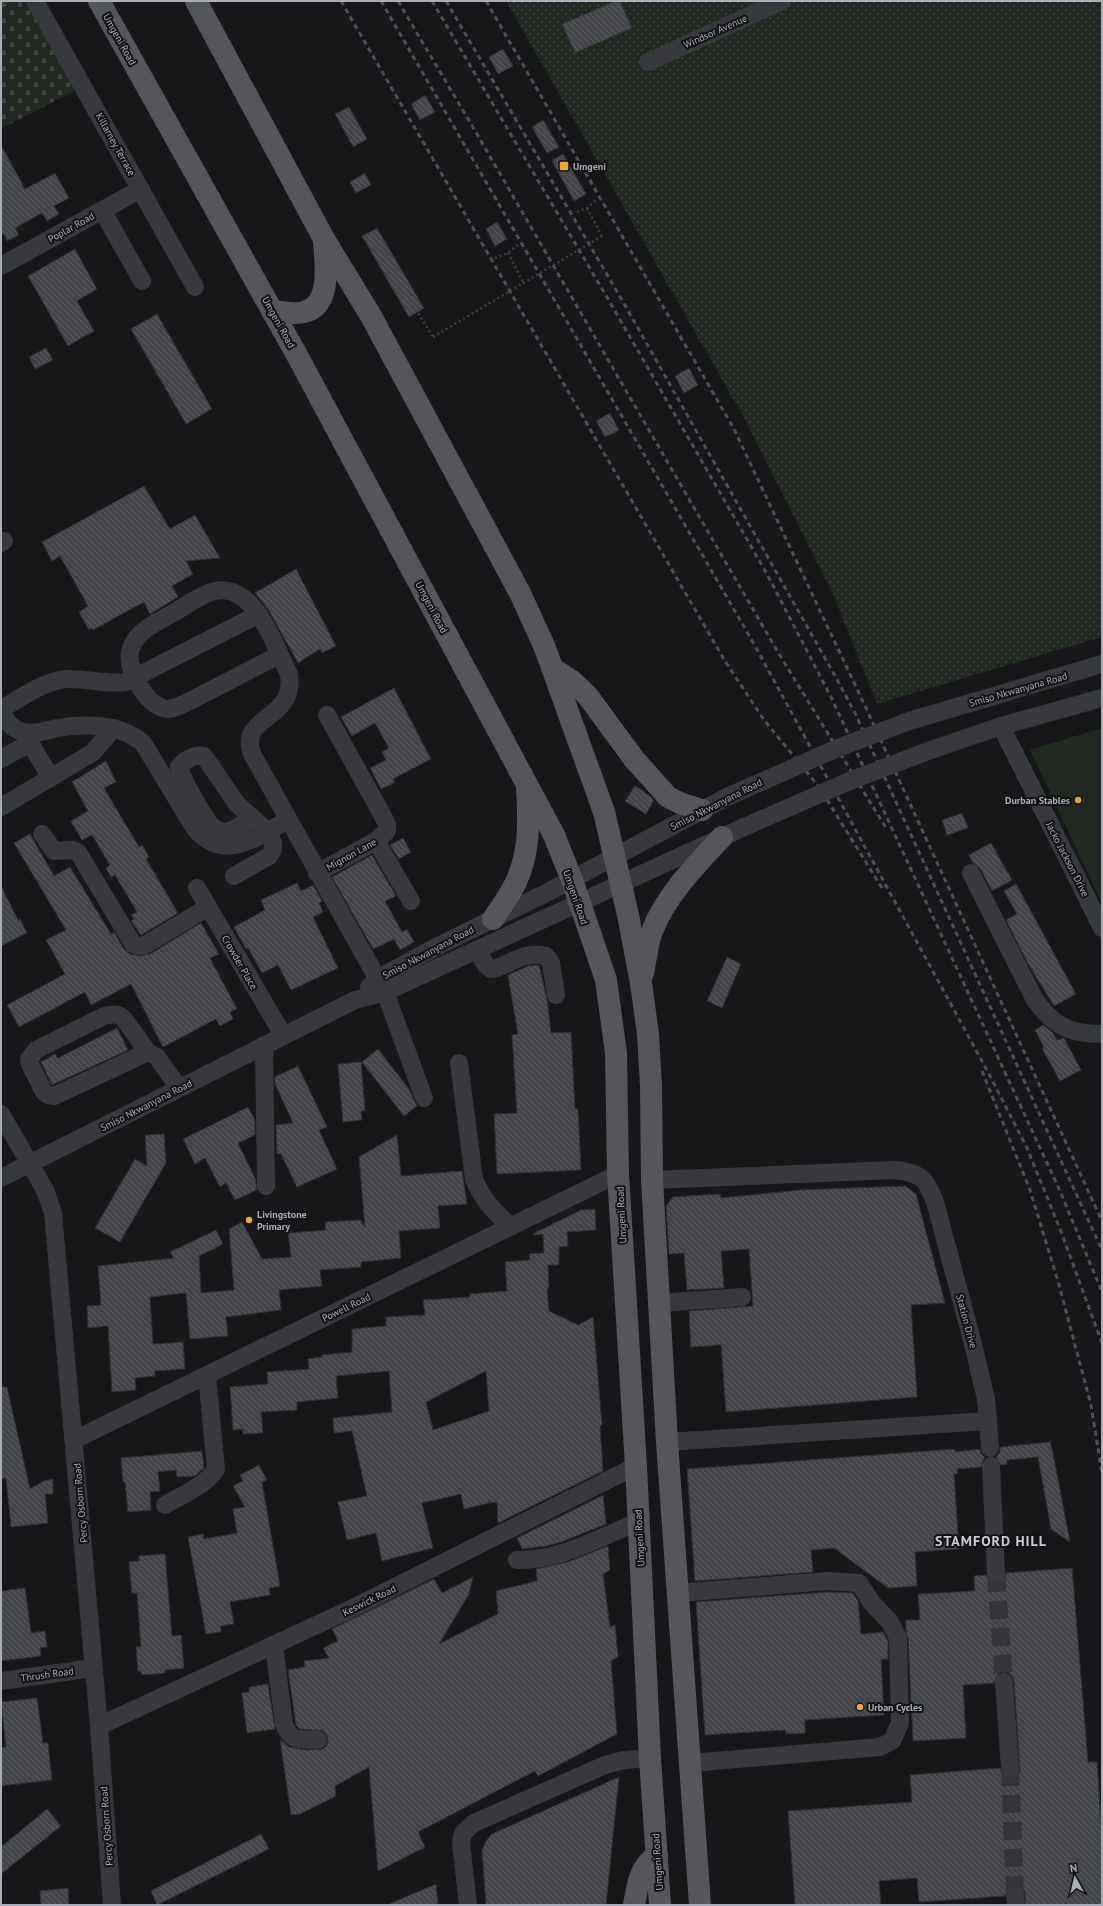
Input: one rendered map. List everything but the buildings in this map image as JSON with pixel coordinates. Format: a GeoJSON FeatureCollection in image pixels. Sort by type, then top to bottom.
{"type":"FeatureCollection","features":[{"type":"Feature","properties":{"kind":"main road","name":"Umgeni Road"},"geometry":{"type":"LineString","coordinates":[[99,1],[272,311],[554,835],[572,880],[606,980],[612,1019],[617,1086],[618,1174],[636,1466],[650,1758],[660,1905]]}},
{"type":"Feature","properties":{"kind":"main road"},"geometry":{"type":"LineString","coordinates":[[196,1],[324,239],[371,316],[510,573],[552,668],[604,812],[622,884],[641,983],[648,1042],[652,1180],[667,1442],[700,1905]]}},
{"type":"Feature","properties":{"kind":"main road"},"geometry":{"type":"LineString","coordinates":[[272,311],[295,313],[304,312],[313,308],[321,300],[325,277],[324,239]]}},
{"type":"Feature","properties":{"kind":"main road"},"geometry":{"type":"LineString","coordinates":[[552,668],[572,681],[587,695],[634,759],[668,797],[682,804],[702,810]]}},
{"type":"Feature","properties":{"kind":"main road"},"geometry":{"type":"LineString","coordinates":[[493,919],[516,884],[525,859],[528,833],[526,781]]}},
{"type":"Feature","properties":{"kind":"main road"},"geometry":{"type":"LineString","coordinates":[[641,983],[652,932],[666,903],[688,874],[722,837]]}},
{"type":"Feature","properties":{"kind":"main road"},"geometry":{"type":"LineString","coordinates":[[634,1905],[641,1872],[647,1863],[657,1855]]}},
{"type":"Feature","properties":{"kind":"street","name":"Killarney Terrace"},"geometry":{"type":"LineString","coordinates":[[35,1],[195,287]]}},
{"type":"Feature","properties":{"kind":"street","name":"Windsor Avenue"},"geometry":{"type":"LineString","coordinates":[[648,62],[782,1]]}},
{"type":"Feature","properties":{"kind":"street","name":"Poplar Road"},"geometry":{"type":"LineString","coordinates":[[1,266],[141,189]]}},
{"type":"Feature","properties":{"kind":"street"},"geometry":{"type":"LineString","coordinates":[[102,210],[142,281]]}},
{"type":"Feature","properties":{"kind":"street"},"geometry":{"type":"LineString","coordinates":[[279,655],[186,703],[169,709],[163,709],[150,700],[134,679],[130,659],[130,649],[134,641],[144,630],[203,596],[215,591],[227,590],[240,596],[259,614],[289,674],[290,683],[289,693],[277,710],[253,729],[249,736],[249,745],[252,754],[317,873]]}},
{"type":"Feature","properties":{"kind":"street"},"geometry":{"type":"LineString","coordinates":[[1,709],[55,681],[72,679],[116,684],[134,679],[259,614]]}},
{"type":"Feature","properties":{"kind":"street","name":"Smiso Nkwanyana Road"},"geometry":{"type":"LineString","coordinates":[[1,1178],[355,1000],[381,986],[440,945],[572,880],[729,796],[838,748],[909,722],[1102,664]]}},
{"type":"Feature","properties":{"kind":"street","name":"Smiso Nkwanyana Road"},"geometry":{"type":"LineString","coordinates":[[381,986],[477,950],[722,837],[852,780],[931,750],[1001,726],[1102,698]]}},
{"type":"Feature","properties":{"kind":"street"},"geometry":{"type":"LineString","coordinates":[[1,713],[10,725],[29,738],[51,778]]}},
{"type":"Feature","properties":{"kind":"street","name":"Mignon Lane"},"geometry":{"type":"LineString","coordinates":[[328,714],[387,825],[387,831],[376,841],[317,873],[381,986],[424,1098]]}},
{"type":"Feature","properties":{"kind":"street","name":"Jacko Jackson Drive"},"geometry":{"type":"LineString","coordinates":[[1001,726],[1102,928]]}},
{"type":"Feature","properties":{"kind":"street"},"geometry":{"type":"LineString","coordinates":[[1,759],[29,738],[67,727],[114,728],[130,733],[143,743],[195,829],[201,837],[210,842],[221,846],[234,846],[247,842],[288,820]]}},
{"type":"Feature","properties":{"kind":"street"},"geometry":{"type":"LineString","coordinates":[[1,807],[92,753],[114,728]]}},
{"type":"Feature","properties":{"kind":"street"},"geometry":{"type":"LineString","coordinates":[[234,876],[269,856],[273,850],[273,843],[267,831],[252,818]]}},
{"type":"Feature","properties":{"kind":"street"},"geometry":{"type":"LineString","coordinates":[[42,834],[51,850],[73,850],[78,852],[133,944],[139,946],[145,945],[208,907]]}},
{"type":"Feature","properties":{"kind":"street"},"geometry":{"type":"LineString","coordinates":[[376,841],[411,901]]}},
{"type":"Feature","properties":{"kind":"street"},"geometry":{"type":"LineString","coordinates":[[970,873],[1034,1000],[1047,1017],[1066,1029],[1085,1034],[1102,1034]]}},
{"type":"Feature","properties":{"kind":"street","name":"Crowder Place"},"geometry":{"type":"LineString","coordinates":[[197,888],[283,1035]]}},
{"type":"Feature","properties":{"kind":"street"},"geometry":{"type":"LineString","coordinates":[[477,950],[486,966],[491,969],[500,967],[527,955],[537,954],[546,956],[551,963],[556,995]]}},
{"type":"Feature","properties":{"kind":"street"},"geometry":{"type":"LineString","coordinates":[[148,1052],[54,1096],[48,1096],[44,1092],[30,1064],[29,1058],[36,1050],[104,1016],[113,1014],[120,1015],[148,1052],[157,1057],[179,1088]]}},
{"type":"Feature","properties":{"kind":"street"},"geometry":{"type":"LineString","coordinates":[[264,1045],[266,1186]]}},
{"type":"Feature","properties":{"kind":"street"},"geometry":{"type":"LineString","coordinates":[[459,1063],[474,1179],[488,1206],[510,1227]]}},
{"type":"Feature","properties":{"kind":"street","name":"Percy Osborn Road"},"geometry":{"type":"LineString","coordinates":[[1,1114],[45,1190],[53,1213],[74,1440],[112,1905]]}},
{"type":"Feature","properties":{"kind":"street","name":"Station Drive"},"geometry":{"type":"LineString","coordinates":[[652,1180],[895,1170],[909,1171],[921,1176],[930,1187],[935,1202],[972,1340],[986,1398],[990,1448]]}},
{"type":"Feature","properties":{"kind":"street","name":"Powell Road"},"geometry":{"type":"LineString","coordinates":[[74,1440],[618,1174]]}},
{"type":"Feature","properties":{"kind":"street"},"geometry":{"type":"LineString","coordinates":[[659,1303],[742,1297]]}},
{"type":"Feature","properties":{"kind":"street"},"geometry":{"type":"LineString","coordinates":[[164,1505],[203,1482],[211,1476],[216,1469],[207,1375]]}},
{"type":"Feature","properties":{"kind":"street"},"geometry":{"type":"LineString","coordinates":[[667,1442],[988,1422]]}},
{"type":"Feature","properties":{"kind":"street","name":"Keswick Road"},"geometry":{"type":"LineString","coordinates":[[98,1726],[351,1609],[636,1466]]}},
{"type":"Feature","properties":{"kind":"street"},"geometry":{"type":"LineString","coordinates":[[990,1466],[996,1574]]}},
{"type":"Feature","properties":{"kind":"street"},"geometry":{"type":"LineString","coordinates":[[517,1560],[531,1560],[558,1555],[638,1522]]}},
{"type":"Feature","properties":{"kind":"street"},"geometry":{"type":"LineString","coordinates":[[678,1593],[828,1580],[859,1583],[872,1603],[890,1622],[898,1638],[900,1723],[892,1741],[880,1747],[690,1763]]}},
{"type":"Feature","properties":{"kind":"street"},"geometry":{"type":"LineString","coordinates":[[274,1645],[284,1724],[288,1735],[295,1739],[318,1740]]}},
{"type":"Feature","properties":{"kind":"street","name":"Thrush Road"},"geometry":{"type":"LineString","coordinates":[[1,1680],[93,1668]]}},
{"type":"Feature","properties":{"kind":"street"},"geometry":{"type":"LineString","coordinates":[[1004,1682],[1010,1768]]}},
{"type":"Feature","properties":{"kind":"street"},"geometry":{"type":"LineString","coordinates":[[468,1905],[461,1842],[463,1833],[474,1823],[605,1765],[624,1760],[650,1758]]}},
{"type":"Feature","properties":{"kind":"path"},"geometry":{"type":"LineString","coordinates":[[577,212],[587,208],[596,200]]}},
{"type":"Feature","properties":{"kind":"path"},"geometry":{"type":"LineString","coordinates":[[413,305],[433,337],[602,236],[587,208]]}},
{"type":"Feature","properties":{"kind":"path"},"geometry":{"type":"LineString","coordinates":[[495,258],[508,254],[518,245]]}},
{"type":"Feature","properties":{"kind":"path"},"geometry":{"type":"LineString","coordinates":[[508,254],[523,282]]}},
{"type":"Feature","properties":{"kind":"green space"},"geometry":{"type":"Polygon","coordinates":[[[1,1],[24,1],[78,89],[1,129],[1,1]]]}},
{"type":"Feature","properties":{"kind":"green space"},"geometry":{"type":"Polygon","coordinates":[[[506,1],[1102,1],[1102,637],[877,704],[833,594],[744,418],[506,1]]]}},
{"type":"Feature","properties":{"kind":"green space","name":"Durban Stables"},"geometry":{"type":"Polygon","coordinates":[[[1102,728],[1102,903],[1030,750],[1102,728]]]}},
{"type":"Feature","properties":{"kind":"tunnel"},"geometry":{"type":"LineString","coordinates":[[996,1574],[1004,1682]]}},
{"type":"Feature","properties":{"kind":"tunnel"},"geometry":{"type":"LineString","coordinates":[[1010,1768],[1015,1895]]}},
{"type":"Feature","properties":{"kind":"railway"},"geometry":{"type":"LineString","coordinates":[[341,1],[725,661],[764,720],[819,787],[882,888]]}},
{"type":"Feature","properties":{"kind":"railway"},"geometry":{"type":"LineString","coordinates":[[381,1],[754,644],[989,1074],[1027,1148],[1060,1229],[1102,1343]]}},
{"type":"Feature","properties":{"kind":"railway"},"geometry":{"type":"LineString","coordinates":[[398,1],[779,654],[886,828]]}},
{"type":"Feature","properties":{"kind":"railway"},"geometry":{"type":"LineString","coordinates":[[432,1],[608,299],[767,574],[832,699],[1060,1191],[1102,1292]]}},
{"type":"Feature","properties":{"kind":"railway"},"geometry":{"type":"LineString","coordinates":[[446,1],[622,300],[855,713],[1102,1250]]}},
{"type":"Feature","properties":{"kind":"railway"},"geometry":{"type":"LineString","coordinates":[[486,1],[734,429],[866,708],[1102,1221]]}},
{"type":"Feature","properties":{"kind":"railway"},"geometry":{"type":"LineString","coordinates":[[982,1071],[1030,1190],[1058,1281],[1091,1405],[1102,1473]]}},
{"type":"Feature","properties":{"kind":"place","name":"Umgeni"},"geometry":{"type":"Point","coordinates":[564,166]}},
{"type":"Feature","properties":{"kind":"place","name":"Durban Stables"},"geometry":{"type":"Point","coordinates":[1078,800]}},
{"type":"Feature","properties":{"kind":"place","name":"Livingstone Primary"},"geometry":{"type":"Point","coordinates":[249,1220]}},
{"type":"Feature","properties":{"kind":"place","name":"Urban Cycles"},"geometry":{"type":"Point","coordinates":[860,1707]}},
{"type":"Feature","properties":{"kind":"district","name":"STAMFORD HILL"},"geometry":{"type":"Point","coordinates":[991,1541]}}]}
